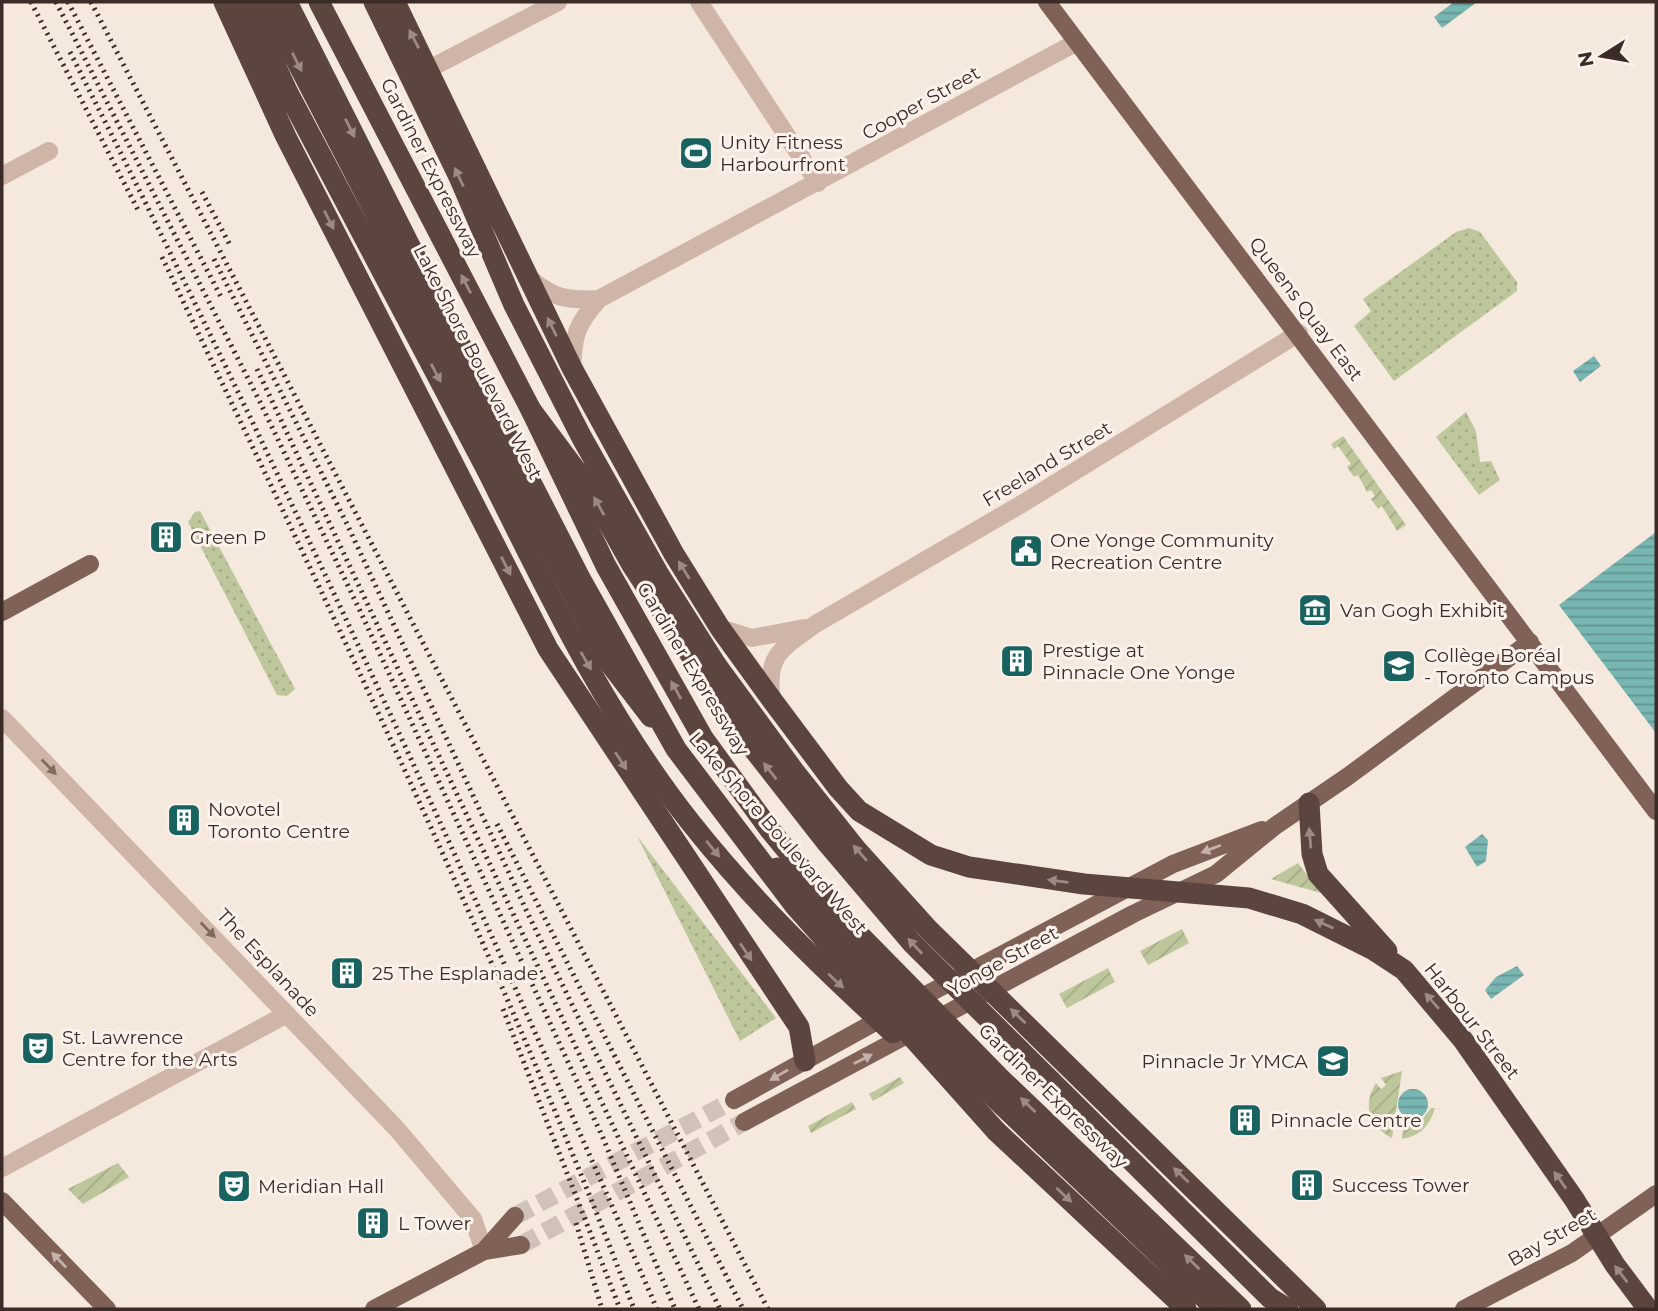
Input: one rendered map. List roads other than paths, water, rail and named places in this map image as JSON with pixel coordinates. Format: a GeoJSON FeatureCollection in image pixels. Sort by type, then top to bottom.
{"type":"FeatureCollection","features":[{"type":"Feature","properties":{"kind":"highway"},"geometry":{"type":"LineString","coordinates":[[224,2],[286,137],[548,649],[799,1027],[805,1061]]}},
{"type":"Feature","properties":{"kind":"highway"},"geometry":{"type":"LineString","coordinates":[[246,2],[288,91],[487,470],[559,615],[622,725],[690,821],[753,898],[824,970],[1186,1309]]}},
{"type":"Feature","properties":{"kind":"highway","name":"Lake Shore Boulevard West"},"geometry":{"type":"LineString","coordinates":[[266,2],[606,657],[676,752],[923,1029],[1045,1149],[1216,1309]]}},
{"type":"Feature","properties":{"kind":"highway"},"geometry":{"type":"LineString","coordinates":[[287,2],[581,580],[676,749],[795,906],[996,1131]]}},
{"type":"Feature","properties":{"kind":"highway","name":"Gardiner Expressway"},"geometry":{"type":"LineString","coordinates":[[319,2],[531,410],[606,566],[703,738],[770,830],[859,935],[1002,1080],[1241,1309]]}},
{"type":"Feature","properties":{"kind":"highway"},"geometry":{"type":"LineString","coordinates":[[372,2],[460,179],[513,305],[582,438],[658,573],[718,666],[794,771],[856,849],[928,929],[1316,1309]]}},
{"type":"Feature","properties":{"kind":"highway"},"geometry":{"type":"LineString","coordinates":[[395,2],[572,368],[674,554],[720,628],[838,788],[859,811],[931,855],[1002,874],[1126,888]]}},
{"type":"Feature","properties":{"kind":"highway"},"geometry":{"type":"LineString","coordinates":[[531,410],[587,485],[632,565],[744,737],[827,843],[912,943],[979,1013],[1279,1304]]}},
{"type":"Feature","properties":{"kind":"highway"},"geometry":{"type":"LineString","coordinates":[[441,440],[507,535],[606,657]]}},
{"type":"Feature","properties":{"kind":"highway"},"geometry":{"type":"LineString","coordinates":[[1309,803],[1312,854],[1318,874],[1405,970]]}},
{"type":"Feature","properties":{"kind":"highway","name":"Harbour Street"},"geometry":{"type":"LineString","coordinates":[[1126,888],[1249,898],[1279,906],[1339,930],[1405,970],[1463,1040],[1648,1309]]}},
{"type":"Feature","properties":{"kind":"main road","name":"Queens Quay East"},"geometry":{"type":"LineString","coordinates":[[1047,2],[1299,333],[1656,811]]}},
{"type":"Feature","properties":{"kind":"main road"},"geometry":{"type":"LineString","coordinates":[[2,612],[90,564]]}},
{"type":"Feature","properties":{"kind":"main road","name":"Yonge Street"},"geometry":{"type":"LineString","coordinates":[[744,1122],[1175,893],[1216,874],[1275,826],[1530,642]]}},
{"type":"Feature","properties":{"kind":"main road","name":"Yonge Street"},"geometry":{"type":"LineString","coordinates":[[734,1100],[1126,888],[1180,861],[1275,826]]}},
{"type":"Feature","properties":{"kind":"main road","name":"Bay Street"},"geometry":{"type":"LineString","coordinates":[[1464,1309],[1597,1237],[1656,1194]]}},
{"type":"Feature","properties":{"kind":"main road"},"geometry":{"type":"LineString","coordinates":[[2,1201],[107,1309]]}},
{"type":"Feature","properties":{"kind":"main road"},"geometry":{"type":"LineString","coordinates":[[484,1251],[515,1216]]}},
{"type":"Feature","properties":{"kind":"main road"},"geometry":{"type":"LineString","coordinates":[[374,1309],[484,1251],[521,1245]]}},
{"type":"Feature","properties":{"kind":"street"},"geometry":{"type":"LineString","coordinates":[[429,69],[558,2]]}},
{"type":"Feature","properties":{"kind":"street"},"geometry":{"type":"LineString","coordinates":[[699,2],[818,183]]}},
{"type":"Feature","properties":{"kind":"street","name":"Cooper Street"},"geometry":{"type":"LineString","coordinates":[[572,368],[573,337],[580,321],[599,299],[1077,42]]}},
{"type":"Feature","properties":{"kind":"street"},"geometry":{"type":"LineString","coordinates":[[2,176],[49,151]]}},
{"type":"Feature","properties":{"kind":"street","name":"Cooper Street"},"geometry":{"type":"LineString","coordinates":[[528,277],[548,294],[574,300],[599,299]]}},
{"type":"Feature","properties":{"kind":"street","name":"Freeland Street"},"geometry":{"type":"LineString","coordinates":[[772,700],[769,682],[772,663],[783,648],[814,625],[1020,505],[1299,333]]}},
{"type":"Feature","properties":{"kind":"street","name":"Freeland Street"},"geometry":{"type":"LineString","coordinates":[[720,628],[746,637],[760,638],[814,625]]}},
{"type":"Feature","properties":{"kind":"street","name":"The Esplanade"},"geometry":{"type":"LineString","coordinates":[[2,718],[396,1128],[473,1219],[484,1251]]}},
{"type":"Feature","properties":{"kind":"street"},"geometry":{"type":"LineString","coordinates":[[2,1168],[287,1014]]}},
{"type":"Feature","properties":{"kind":"water"},"geometry":{"type":"Polygon","coordinates":[[[1454,2],[1477,2],[1442,28],[1434,17],[1454,2]]]}},
{"type":"Feature","properties":{"kind":"water"},"geometry":{"type":"Polygon","coordinates":[[[1594,356],[1601,366],[1580,382],[1573,371],[1594,356]]]}},
{"type":"Feature","properties":{"kind":"water"},"geometry":{"type":"Polygon","coordinates":[[[1656,532],[1656,733],[1559,605],[1656,532]]]}},
{"type":"Feature","properties":{"kind":"water"},"geometry":{"type":"Polygon","coordinates":[[[1482,834],[1488,840],[1486,861],[1477,867],[1465,847],[1482,834]]]}},
{"type":"Feature","properties":{"kind":"water"},"geometry":{"type":"Polygon","coordinates":[[[1517,966],[1524,975],[1491,999],[1485,990],[1496,977],[1517,966]]]}},
{"type":"Feature","properties":{"kind":"water"},"geometry":{"type":"Polygon","coordinates":[[[1413,1089],[1424,1093],[1428,1104],[1424,1115],[1413,1119],[1402,1115],[1398,1104],[1402,1093],[1413,1089]]]}},
{"type":"Feature","properties":{"kind":"tunnel"},"geometry":{"type":"LineString","coordinates":[[515,1216],[734,1100]]}},
{"type":"Feature","properties":{"kind":"tunnel"},"geometry":{"type":"LineString","coordinates":[[521,1245],[744,1122]]}},
{"type":"Feature","properties":{"kind":"railway"},"geometry":{"type":"LineString","coordinates":[[31,2],[138,210]]}},
{"type":"Feature","properties":{"kind":"railway"},"geometry":{"type":"LineString","coordinates":[[56,2],[260,402],[362,615],[603,1138],[675,1309]]}},
{"type":"Feature","properties":{"kind":"railway"},"geometry":{"type":"LineString","coordinates":[[68,2],[221,297]]}},
{"type":"Feature","properties":{"kind":"railway"},"geometry":{"type":"LineString","coordinates":[[91,2],[768,1309]]}},
{"type":"Feature","properties":{"kind":"railway"},"geometry":{"type":"LineString","coordinates":[[70,52],[299,519],[517,991],[657,1309]]}},
{"type":"Feature","properties":{"kind":"railway"},"geometry":{"type":"LineString","coordinates":[[202,192],[231,247]]}},
{"type":"Feature","properties":{"kind":"railway"},"geometry":{"type":"LineString","coordinates":[[162,257],[348,648],[468,910],[526,1042],[634,1309]]}},
{"type":"Feature","properties":{"kind":"railway"},"geometry":{"type":"LineString","coordinates":[[214,259],[347,524],[528,914],[720,1309]]}},
{"type":"Feature","properties":{"kind":"railway"},"geometry":{"type":"LineString","coordinates":[[257,369],[699,1309]]}},
{"type":"Feature","properties":{"kind":"railway"},"geometry":{"type":"LineString","coordinates":[[497,824],[743,1309]]}},
{"type":"Feature","properties":{"kind":"railway"},"geometry":{"type":"LineString","coordinates":[[503,1009],[620,1309]]}},
{"type":"Feature","properties":{"kind":"railway"},"geometry":{"type":"LineString","coordinates":[[576,1223],[602,1309]]}},
{"type":"Feature","properties":{"kind":"place","name":"Unity Fitness Harbourfront"},"geometry":{"type":"Point","coordinates":[696,153]}},
{"type":"Feature","properties":{"kind":"place","name":"Green P"},"geometry":{"type":"Point","coordinates":[166,537]}},
{"type":"Feature","properties":{"kind":"place","name":"One Yonge Community Recreation Centre"},"geometry":{"type":"Point","coordinates":[1026,551]}},
{"type":"Feature","properties":{"kind":"place","name":"Van Gogh Exhibit"},"geometry":{"type":"Point","coordinates":[1315,610]}},
{"type":"Feature","properties":{"kind":"place","name":"Prestige at Pinnacle One Yonge"},"geometry":{"type":"Point","coordinates":[1017,661]}},
{"type":"Feature","properties":{"kind":"place","name":"Collège Boréal - Toronto Campus"},"geometry":{"type":"Point","coordinates":[1399,666]}},
{"type":"Feature","properties":{"kind":"place","name":"Novotel Toronto Centre"},"geometry":{"type":"Point","coordinates":[184,820]}},
{"type":"Feature","properties":{"kind":"place","name":"25 The Esplanade"},"geometry":{"type":"Point","coordinates":[347,973]}},
{"type":"Feature","properties":{"kind":"place","name":"St. Lawrence Centre for the Arts"},"geometry":{"type":"Point","coordinates":[38,1048]}},
{"type":"Feature","properties":{"kind":"place","name":"Pinnacle Jr YMCA"},"geometry":{"type":"Point","coordinates":[1333,1061]}},
{"type":"Feature","properties":{"kind":"place","name":"Pinnacle Centre"},"geometry":{"type":"Point","coordinates":[1245,1120]}},
{"type":"Feature","properties":{"kind":"place","name":"Success Tower"},"geometry":{"type":"Point","coordinates":[1307,1185]}},
{"type":"Feature","properties":{"kind":"place","name":"Meridian Hall"},"geometry":{"type":"Point","coordinates":[234,1186]}},
{"type":"Feature","properties":{"kind":"place","name":"L Tower"},"geometry":{"type":"Point","coordinates":[373,1223]}}]}
